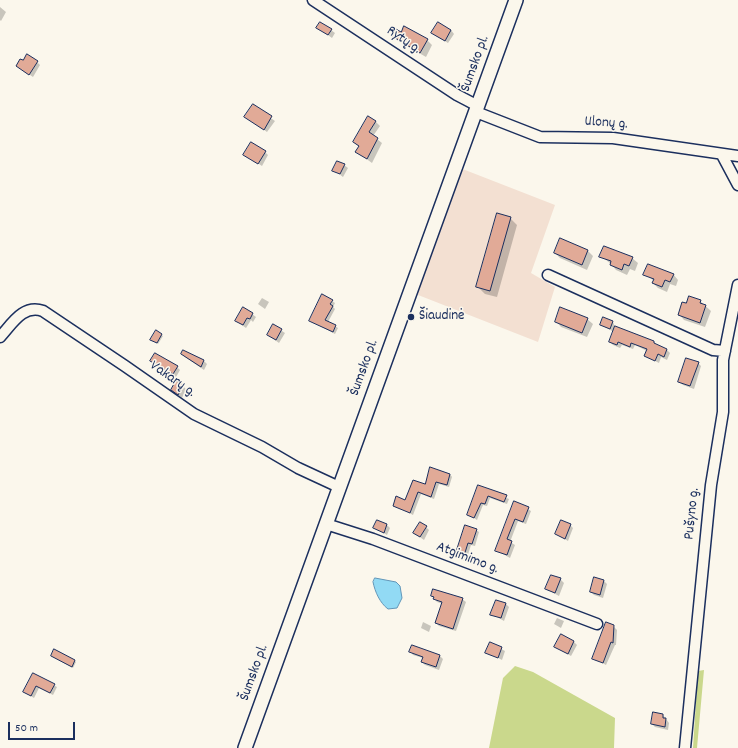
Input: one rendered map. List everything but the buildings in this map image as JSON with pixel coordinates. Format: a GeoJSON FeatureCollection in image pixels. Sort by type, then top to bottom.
{"type":"FeatureCollection","features":[{"type":"Feature","properties":{"kind":"main road","name":"Šumsko pl."},"geometry":{"type":"LineString","coordinates":[[245,748],[516,0]]}},
{"type":"Feature","properties":{"kind":"street","name":"Rytų g."},"geometry":{"type":"LineString","coordinates":[[313,0],[477,109]]}},
{"type":"Feature","properties":{"kind":"street","name":"Ulonų g."},"geometry":{"type":"LineString","coordinates":[[477,109],[540,137],[613,138],[722,155],[738,156]]}},
{"type":"Feature","properties":{"kind":"street"},"geometry":{"type":"LineString","coordinates":[[722,155],[738,185]]}},
{"type":"Feature","properties":{"kind":"street"},"geometry":{"type":"LineString","coordinates":[[548,275],[713,350],[725,351]]}},
{"type":"Feature","properties":{"kind":"street","name":"Pušyno g."},"geometry":{"type":"LineString","coordinates":[[685,748],[711,485],[723,412],[725,351],[738,285]]}},
{"type":"Feature","properties":{"kind":"street","name":"Vakarų g."},"geometry":{"type":"LineString","coordinates":[[0,337],[25,311],[37,309],[43,311],[194,414],[262,447],[298,468],[339,488]]}},
{"type":"Feature","properties":{"kind":"street","name":"Atgimimo g."},"geometry":{"type":"LineString","coordinates":[[326,524],[373,540],[597,624]]}},
{"type":"Feature","properties":{"kind":"shaded area"},"geometry":{"type":"Polygon","coordinates":[[[460,168],[555,205],[531,273],[555,287],[538,342],[413,293],[460,168]]]}},
{"type":"Feature","properties":{"kind":"green space"},"geometry":{"type":"Polygon","coordinates":[[[515,666],[533,672],[615,718],[614,748],[489,748],[503,678],[515,666]]]}},
{"type":"Feature","properties":{"kind":"green space"},"geometry":{"type":"Polygon","coordinates":[[[704,670],[697,748],[693,748],[698,671],[704,670]]]}},
{"type":"Feature","properties":{"kind":"water"},"geometry":{"type":"Polygon","coordinates":[[[375,578],[396,582],[400,586],[402,598],[397,608],[388,609],[383,604],[378,597],[374,586],[373,582],[375,578]]]}},
{"type":"Feature","properties":{"kind":"place","name":"Šiaudinė"},"geometry":{"type":"Point","coordinates":[411,317]}}]}
